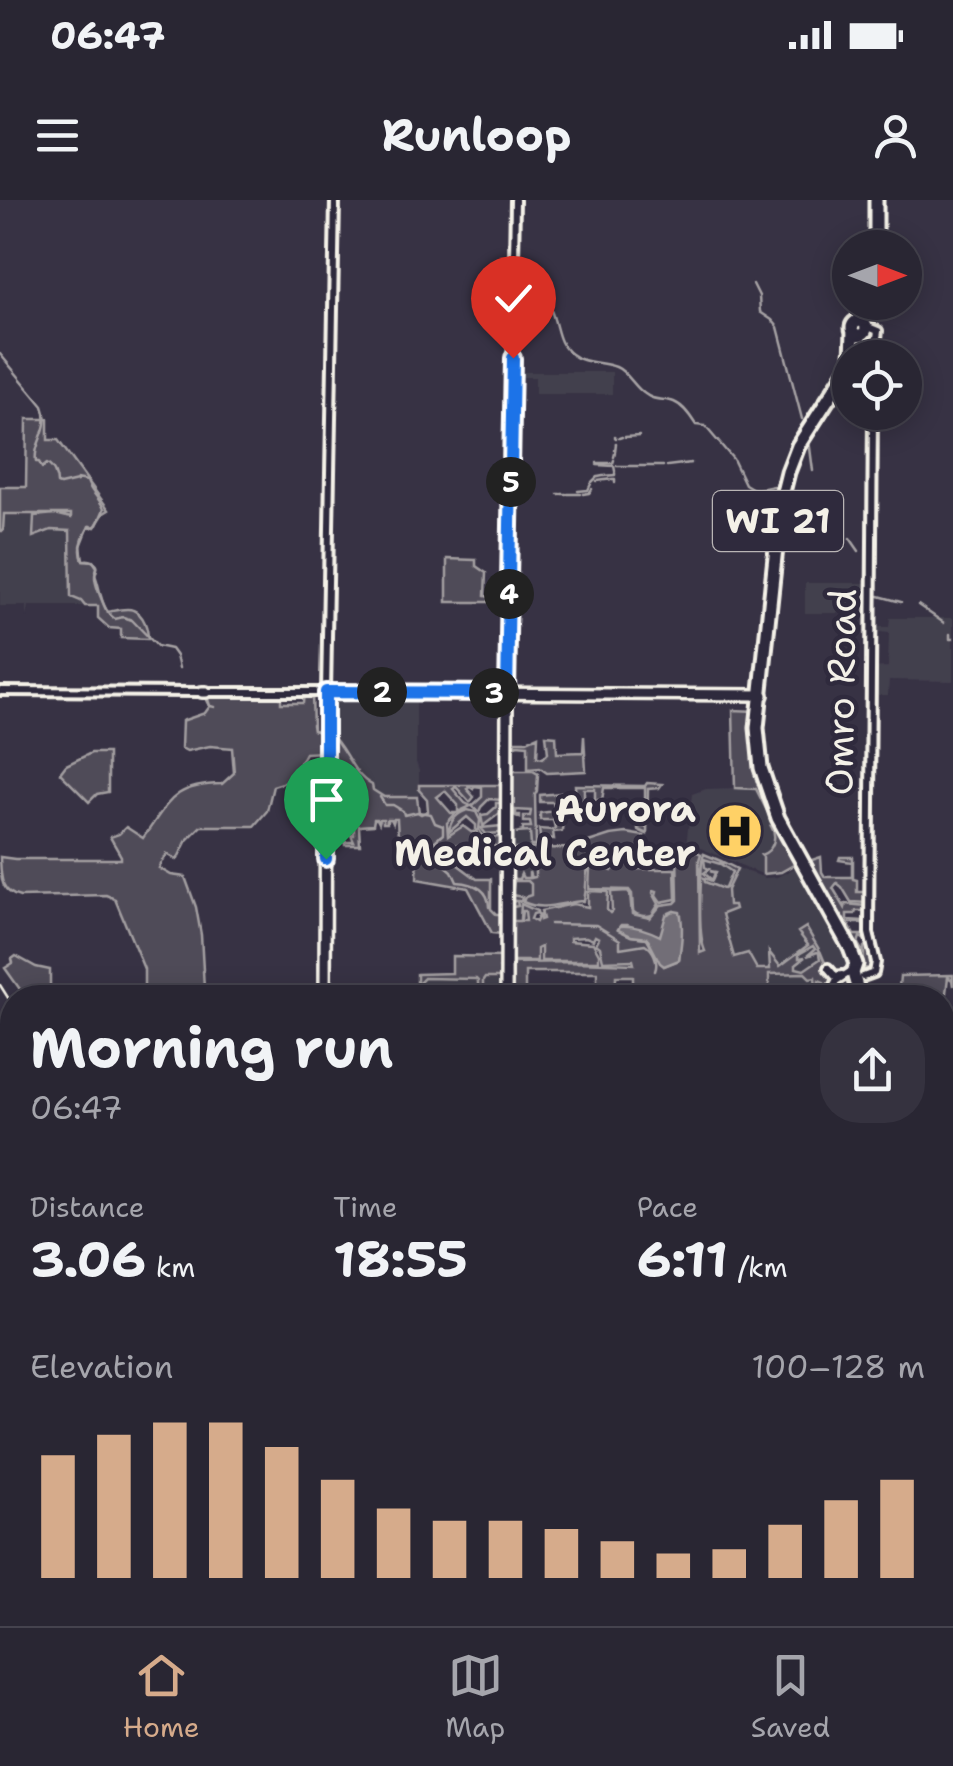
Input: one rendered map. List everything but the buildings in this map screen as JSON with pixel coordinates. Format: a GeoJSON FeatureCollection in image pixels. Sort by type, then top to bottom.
{"type":"FeatureCollection","features":[{"type":"Feature","properties":{"kind":"highway"},"geometry":{"type":"LineString","coordinates":[[876,200],[876,230]]}},
{"type":"Feature","properties":{"kind":"highway"},"geometry":{"type":"LineString","coordinates":[[858,340],[862,320]]}},
{"type":"Feature","properties":{"kind":"highway","name":"WI 21"},"geometry":{"type":"LineString","coordinates":[[832,393],[798,446],[780,509],[762,678],[762,747],[780,812],[861,973]]}},
{"type":"Feature","properties":{"kind":"highway","name":"WI 21"},"geometry":{"type":"LineString","coordinates":[[832,402],[806,441],[788,484],[758,738],[764,780],[778,818],[850,940],[861,973]]}},
{"type":"Feature","properties":{"kind":"highway","name":"Omro Road"},"geometry":{"type":"LineString","coordinates":[[860,985],[861,973]]}},
{"type":"Feature","properties":{"kind":"main road"},"geometry":{"type":"LineString","coordinates":[[326,985],[326,692],[762,696]]}},
{"type":"Feature","properties":{"kind":"main road"},"geometry":{"type":"LineString","coordinates":[[506,985],[507,693]]}},
{"type":"Feature","properties":{"kind":"street"},"geometry":{"type":"LineString","coordinates":[[0,691],[326,692],[334,200]]}},
{"type":"Feature","properties":{"kind":"street"},"geometry":{"type":"LineString","coordinates":[[507,693],[515,200]]}},
{"type":"Feature","properties":{"kind":"street"},"geometry":{"type":"LineString","coordinates":[[863,329],[867,340]]}},
{"type":"Feature","properties":{"kind":"street","name":"Omro Road"},"geometry":{"type":"LineString","coordinates":[[861,973],[876,962],[869,937],[874,430]]}},
{"type":"Feature","properties":{"kind":"street"},"geometry":{"type":"LineString","coordinates":[[828,968],[836,977],[861,973]]}},
{"type":"Feature","properties":{"kind":"street"},"geometry":{"type":"LineString","coordinates":[[836,985],[861,973]]}},
{"type":"Feature","properties":{"kind":"shaded area"},"geometry":{"type":"Polygon","coordinates":[[[513,372],[612,372],[612,394],[535,394],[535,377],[513,377],[513,372]]]}},
{"type":"Feature","properties":{"kind":"shaded area"},"geometry":{"type":"Polygon","coordinates":[[[27,419],[48,419],[48,440],[58,440],[109,510],[95,527],[87,530],[82,542],[83,560],[97,565],[95,581],[107,612],[137,612],[145,622],[148,639],[121,638],[121,629],[109,628],[98,618],[98,606],[85,606],[71,597],[70,531],[51,530],[33,537],[34,516],[55,514],[4,514],[0,531],[0,487],[26,487],[27,419]]]}},
{"type":"Feature","properties":{"kind":"shaded area"},"geometry":{"type":"Polygon","coordinates":[[[72,514],[71,597],[85,606],[29,606],[27,617],[27,606],[0,606],[3,515],[72,514]]]}},
{"type":"Feature","properties":{"kind":"shaded area"},"geometry":{"type":"Polygon","coordinates":[[[447,559],[476,560],[476,566],[486,573],[485,596],[490,597],[489,602],[447,602],[447,559]]]}},
{"type":"Feature","properties":{"kind":"shaded area"},"geometry":{"type":"Polygon","coordinates":[[[805,583],[870,583],[870,602],[859,602],[859,613],[805,613],[805,583]]]}},
{"type":"Feature","properties":{"kind":"shaded area"},"geometry":{"type":"Polygon","coordinates":[[[890,618],[953,618],[953,681],[889,680],[888,695],[872,695],[871,668],[888,667],[889,633],[872,631],[872,627],[889,627],[890,618]]]}},
{"type":"Feature","properties":{"kind":"shaded area"},"geometry":{"type":"Polygon","coordinates":[[[206,692],[281,692],[281,703],[303,703],[304,692],[312,692],[313,730],[324,733],[326,752],[305,753],[289,781],[273,786],[267,811],[254,826],[201,826],[187,840],[177,860],[167,854],[159,868],[185,877],[196,907],[204,985],[144,985],[144,969],[115,899],[106,895],[13,895],[3,883],[0,857],[121,859],[110,837],[126,827],[143,838],[167,805],[182,792],[222,784],[234,773],[232,748],[181,748],[182,721],[205,713],[210,706],[206,692]]]}},
{"type":"Feature","properties":{"kind":"shaded area"},"geometry":{"type":"Polygon","coordinates":[[[329,694],[416,694],[419,796],[384,797],[344,771],[328,771],[329,694]]]}},
{"type":"Feature","properties":{"kind":"shaded area"},"geometry":{"type":"Polygon","coordinates":[[[733,710],[756,711],[757,749],[797,863],[781,872],[763,874],[761,855],[769,850],[774,839],[771,826],[777,831],[756,789],[735,788],[733,710]]]}},
{"type":"Feature","properties":{"kind":"shaded area"},"geometry":{"type":"Polygon","coordinates":[[[328,732],[373,790],[384,797],[417,797],[421,814],[428,811],[419,785],[505,785],[503,846],[396,845],[402,839],[398,837],[397,819],[383,823],[380,819],[379,823],[374,819],[373,825],[359,826],[360,845],[345,845],[354,842],[354,823],[344,822],[342,839],[338,839],[338,824],[327,822],[327,811],[357,810],[358,795],[344,792],[344,808],[334,808],[335,801],[339,807],[343,799],[339,799],[336,790],[327,790],[327,783],[349,781],[340,780],[337,775],[327,781],[328,732]],[[456,787],[453,789],[471,806],[458,812],[458,805],[445,791],[437,797],[451,813],[456,813],[447,823],[448,836],[463,826],[478,836],[471,842],[481,839],[481,833],[484,838],[501,837],[501,833],[486,834],[481,828],[501,826],[502,814],[483,826],[481,815],[488,814],[502,800],[489,799],[479,812],[472,806],[482,797],[482,787],[467,789],[474,797],[470,802],[456,787]]]}},
{"type":"Feature","properties":{"kind":"shaded area"},"geometry":{"type":"Polygon","coordinates":[[[546,735],[556,736],[557,753],[583,752],[584,736],[586,771],[547,773],[540,768],[528,769],[528,745],[515,746],[516,741],[538,736],[537,757],[543,758],[548,753],[546,735]]]}},
{"type":"Feature","properties":{"kind":"shaded area"},"geometry":{"type":"Polygon","coordinates":[[[91,753],[108,753],[108,792],[97,794],[89,802],[60,773],[66,765],[91,753]]]}},
{"type":"Feature","properties":{"kind":"shaded area"},"geometry":{"type":"Polygon","coordinates":[[[511,771],[538,774],[536,846],[531,846],[530,832],[516,833],[531,827],[530,822],[524,822],[524,816],[530,816],[531,811],[516,810],[520,818],[514,815],[513,810],[509,818],[511,771]]]}},
{"type":"Feature","properties":{"kind":"shaded area"},"geometry":{"type":"Polygon","coordinates":[[[662,784],[648,789],[647,834],[638,830],[646,827],[645,788],[604,788],[602,800],[595,800],[595,789],[584,789],[579,812],[572,813],[571,801],[564,801],[562,831],[553,832],[554,839],[540,837],[539,829],[555,828],[553,820],[540,820],[540,813],[555,811],[553,802],[540,802],[540,795],[572,792],[576,799],[575,785],[662,784]]]}},
{"type":"Feature","properties":{"kind":"shaded area","name":"Aurora Medical Center"},"geometry":{"type":"Polygon","coordinates":[[[706,789],[763,789],[797,863],[764,875],[698,847],[686,846],[692,794],[706,789]]]}},
{"type":"Feature","properties":{"kind":"shaded area"},"geometry":{"type":"Polygon","coordinates":[[[468,810],[476,812],[479,830],[467,817],[449,832],[455,818],[468,810]]]}},
{"type":"Feature","properties":{"kind":"shaded area"},"geometry":{"type":"Polygon","coordinates":[[[509,832],[535,832],[536,879],[531,880],[530,924],[509,925],[509,832]]]}},
{"type":"Feature","properties":{"kind":"shaded area"},"geometry":{"type":"Polygon","coordinates":[[[626,833],[644,836],[634,865],[615,856],[590,867],[584,901],[531,905],[523,902],[531,895],[531,884],[514,881],[512,895],[522,897],[518,906],[513,907],[513,921],[526,921],[525,911],[520,919],[521,904],[537,911],[540,915],[540,920],[541,911],[573,904],[588,907],[588,892],[608,892],[610,913],[611,892],[628,891],[632,914],[650,918],[661,905],[678,900],[677,851],[695,851],[701,854],[699,860],[700,953],[705,951],[700,907],[704,854],[721,861],[720,864],[704,859],[709,869],[704,873],[712,880],[715,873],[710,871],[716,872],[712,881],[704,878],[705,882],[723,889],[732,872],[723,862],[737,869],[727,890],[728,905],[735,909],[722,914],[734,957],[748,953],[757,969],[770,969],[769,952],[780,966],[808,945],[798,932],[806,927],[820,951],[807,956],[815,949],[813,946],[799,954],[799,958],[805,957],[796,968],[804,970],[820,959],[821,953],[833,982],[824,985],[819,980],[816,985],[815,977],[805,973],[769,974],[769,985],[633,985],[633,976],[616,976],[616,985],[597,985],[597,972],[525,972],[525,985],[509,985],[510,963],[634,964],[633,960],[603,961],[596,944],[599,938],[595,936],[593,940],[586,937],[570,941],[593,943],[599,961],[541,961],[541,947],[537,949],[537,961],[510,961],[509,904],[515,901],[510,900],[508,869],[513,869],[514,879],[521,874],[529,878],[529,872],[531,878],[535,877],[535,854],[520,853],[517,858],[516,849],[570,848],[626,833]],[[674,911],[669,913],[660,936],[627,925],[618,929],[647,938],[664,966],[679,960],[681,915],[674,911]]]}},
{"type":"Feature","properties":{"kind":"shaded area"},"geometry":{"type":"Polygon","coordinates":[[[456,850],[457,864],[477,879],[491,879],[491,909],[501,914],[503,934],[492,933],[468,888],[417,879],[418,851],[456,850]]]}},
{"type":"Feature","properties":{"kind":"shaded area"},"geometry":{"type":"Polygon","coordinates":[[[703,855],[765,878],[777,877],[799,866],[855,964],[828,971],[832,985],[752,985],[738,973],[701,917],[703,855]]]}},
{"type":"Feature","properties":{"kind":"shaded area"},"geometry":{"type":"Polygon","coordinates":[[[821,857],[825,877],[852,877],[852,862],[839,860],[853,857],[857,892],[868,892],[867,903],[851,902],[837,883],[833,888],[845,908],[846,904],[866,906],[868,914],[856,911],[847,914],[847,920],[865,921],[868,917],[867,932],[863,923],[848,923],[854,935],[867,935],[867,941],[860,937],[858,944],[864,954],[869,943],[874,969],[864,968],[811,866],[812,860],[821,857]]]}},
{"type":"Feature","properties":{"kind":"shaded area"},"geometry":{"type":"Polygon","coordinates":[[[614,859],[636,869],[675,869],[676,899],[661,902],[654,890],[659,904],[652,915],[644,916],[633,911],[629,890],[589,889],[590,867],[608,861],[612,871],[614,859]]]}},
{"type":"Feature","properties":{"kind":"shaded area"},"geometry":{"type":"Polygon","coordinates":[[[680,912],[682,924],[679,960],[664,966],[647,938],[618,930],[620,926],[630,926],[660,936],[666,915],[680,912]]]}},
{"type":"Feature","properties":{"kind":"shaded area"},"geometry":{"type":"Polygon","coordinates":[[[16,956],[50,970],[50,985],[17,985],[5,968],[13,963],[16,956]]]}},
{"type":"Feature","properties":{"kind":"shaded area"},"geometry":{"type":"Polygon","coordinates":[[[452,956],[504,957],[503,978],[485,978],[483,985],[478,985],[476,979],[424,978],[417,985],[417,974],[452,973],[452,956]]]}},
{"type":"Feature","properties":{"kind":"shaded area"},"geometry":{"type":"Polygon","coordinates":[[[953,975],[953,985],[948,977],[947,985],[899,985],[900,976],[953,975]]]}},
{"type":"Feature","properties":{"kind":"shaded area"},"geometry":{"type":"Polygon","coordinates":[[[506,977],[513,985],[416,985],[416,978],[506,977]]]}},
{"type":"Feature","properties":{"kind":"waterway"},"geometry":{"type":"LineString","coordinates":[[518,269],[545,298],[561,342],[571,354],[616,367],[649,396],[678,404],[696,425],[705,426],[733,459],[745,484],[755,490],[774,486],[780,491]]}},
{"type":"Feature","properties":{"kind":"waterway"},"geometry":{"type":"LineString","coordinates":[[753,284],[760,312],[778,327],[802,419]]}},
{"type":"Feature","properties":{"kind":"waterway"},"geometry":{"type":"LineString","coordinates":[[0,354],[43,406],[45,422],[36,462],[42,468],[47,464],[52,468],[57,484],[87,481],[104,509],[97,525],[89,526],[81,546],[83,560],[93,561],[97,567],[95,575],[106,610],[115,619],[132,620],[157,646],[171,649],[179,668]]}},
{"type":"Feature","properties":{"kind":"waterway"},"geometry":{"type":"LineString","coordinates":[[625,437],[639,436]]}},
{"type":"Feature","properties":{"kind":"waterway"},"geometry":{"type":"LineString","coordinates":[[809,440],[813,471]]}},
{"type":"Feature","properties":{"kind":"waterway"},"geometry":{"type":"LineString","coordinates":[[615,451],[616,443]]}},
{"type":"Feature","properties":{"kind":"waterway"},"geometry":{"type":"LineString","coordinates":[[614,457],[615,453]]}},
{"type":"Feature","properties":{"kind":"waterway"},"geometry":{"type":"LineString","coordinates":[[597,463],[614,460]]}},
{"type":"Feature","properties":{"kind":"waterway"},"geometry":{"type":"LineString","coordinates":[[667,466],[691,463]]}},
{"type":"Feature","properties":{"kind":"waterway"},"geometry":{"type":"LineString","coordinates":[[597,465],[614,466],[615,471]]}},
{"type":"Feature","properties":{"kind":"waterway"},"geometry":{"type":"LineString","coordinates":[[617,466],[663,466]]}},
{"type":"Feature","properties":{"kind":"waterway"},"geometry":{"type":"LineString","coordinates":[[604,476],[615,473]]}},
{"type":"Feature","properties":{"kind":"waterway"},"geometry":{"type":"LineString","coordinates":[[598,477],[603,476]]}},
{"type":"Feature","properties":{"kind":"waterway"},"geometry":{"type":"LineString","coordinates":[[592,482],[597,477]]}},
{"type":"Feature","properties":{"kind":"waterway"},"geometry":{"type":"LineString","coordinates":[[597,481],[615,479],[615,483]]}},
{"type":"Feature","properties":{"kind":"waterway"},"geometry":{"type":"LineString","coordinates":[[578,491],[588,490],[591,484]]}},
{"type":"Feature","properties":{"kind":"waterway"},"geometry":{"type":"LineString","coordinates":[[583,494],[589,493]]}},
{"type":"Feature","properties":{"kind":"waterway"},"geometry":{"type":"LineString","coordinates":[[568,494],[574,494]]}},
{"type":"Feature","properties":{"kind":"waterway"},"geometry":{"type":"LineString","coordinates":[[575,494],[580,494]]}},
{"type":"Feature","properties":{"kind":"waterway"},"geometry":{"type":"LineString","coordinates":[[791,504],[798,520],[809,523],[821,519]]}},
{"type":"Feature","properties":{"kind":"waterway"},"geometry":{"type":"LineString","coordinates":[[850,538],[859,551]]}},
{"type":"Feature","properties":{"kind":"waterway"},"geometry":{"type":"LineString","coordinates":[[879,596],[901,602]]}},
{"type":"Feature","properties":{"kind":"waterway"},"geometry":{"type":"LineString","coordinates":[[918,605],[944,623]]}},
{"type":"Feature","properties":{"kind":"waterway"},"geometry":{"type":"LineString","coordinates":[[950,634],[953,639]]}},
{"type":"Feature","properties":{"kind":"waterway"},"geometry":{"type":"LineString","coordinates":[[205,696],[210,706],[215,707]]}},
{"type":"Feature","properties":{"kind":"waterway"},"geometry":{"type":"LineString","coordinates":[[312,725],[313,730],[323,733]]}},
{"type":"Feature","properties":{"kind":"waterway"},"geometry":{"type":"LineString","coordinates":[[380,797],[385,805],[393,805],[404,815],[431,814],[435,823],[443,826],[432,855],[441,856],[440,861],[452,871],[457,882],[483,891],[489,907]]}},
{"type":"Feature","properties":{"kind":"waterway"},"geometry":{"type":"LineString","coordinates":[[550,924],[596,925],[620,940],[620,948],[645,944],[654,956],[655,971]]}},
{"type":"Feature","properties":{"kind":"place","name":"Aurora Medical Center"},"geometry":{"type":"Point","coordinates":[735,831]}},
{"type":"Feature","properties":{"kind":"route"},"geometry":{"type":"LineString","coordinates":[[326,859],[326,692],[507,693],[513,358]]}}]}
